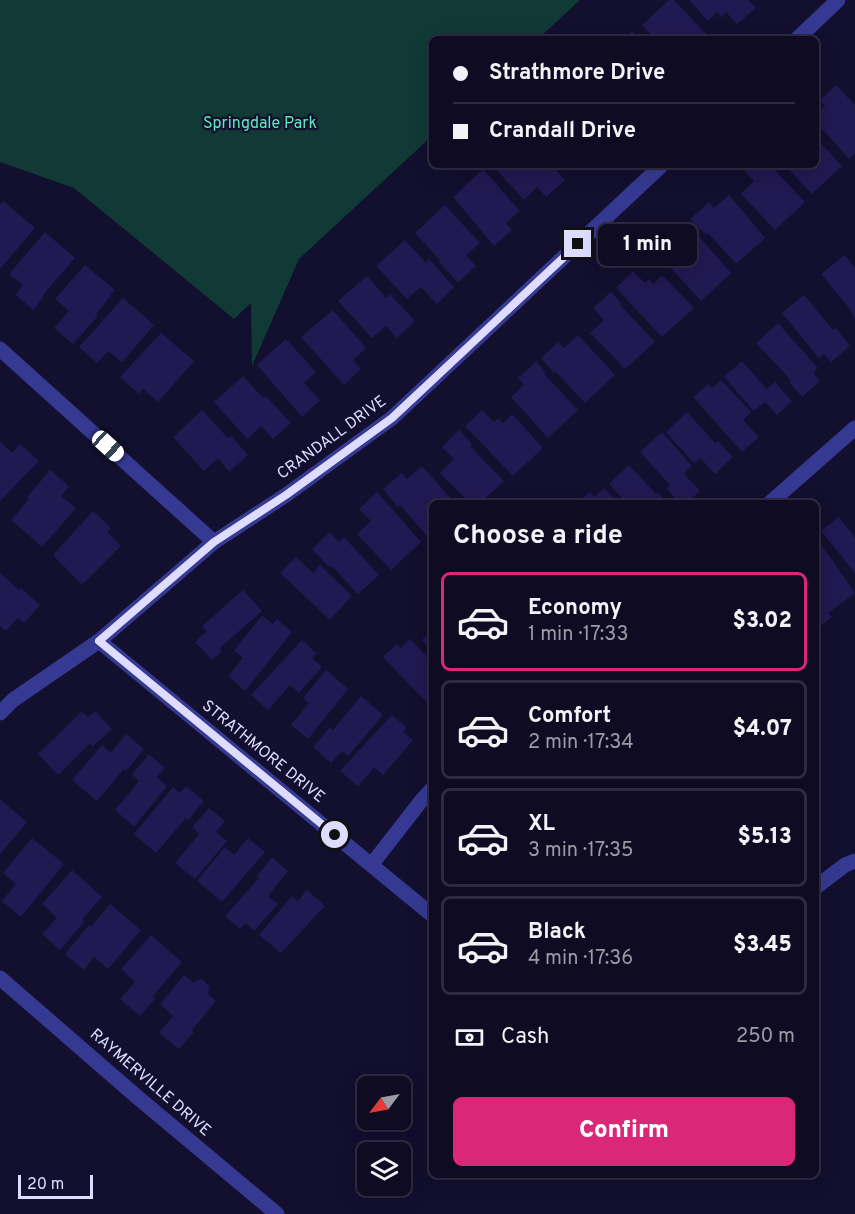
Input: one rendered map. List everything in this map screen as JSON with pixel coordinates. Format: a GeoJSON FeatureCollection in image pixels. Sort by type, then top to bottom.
{"type":"FeatureCollection","features":[{"type":"Feature","properties":{"kind":"street"},"geometry":{"type":"LineString","coordinates":[[800,36],[838,0]]}},
{"type":"Feature","properties":{"kind":"street","name":"CRANDALL DRIVE"},"geometry":{"type":"LineString","coordinates":[[0,713],[13,700],[99,641],[214,542],[286,495],[392,418],[659,168]]}},
{"type":"Feature","properties":{"kind":"street"},"geometry":{"type":"LineString","coordinates":[[0,349],[214,542]]}},
{"type":"Feature","properties":{"kind":"street"},"geometry":{"type":"LineString","coordinates":[[773,500],[855,428]]}},
{"type":"Feature","properties":{"kind":"street","name":"STRATHMORE DRIVE"},"geometry":{"type":"LineString","coordinates":[[99,641],[429,912]]}},
{"type":"Feature","properties":{"kind":"street"},"geometry":{"type":"LineString","coordinates":[[372,864],[429,793]]}},
{"type":"Feature","properties":{"kind":"street"},"geometry":{"type":"LineString","coordinates":[[819,885],[845,865],[855,861]]}},
{"type":"Feature","properties":{"kind":"street","name":"RAYMERVILLE DRIVE"},"geometry":{"type":"LineString","coordinates":[[0,978],[277,1214]]}},
{"type":"Feature","properties":{"kind":"green space","name":"Springdale Park"},"geometry":{"type":"Polygon","coordinates":[[[0,0],[580,0],[541,36],[429,36],[429,139],[299,259],[252,366],[251,303],[234,319],[74,188],[0,162],[0,0]]]}},
{"type":"Feature","properties":{"kind":"building"},"geometry":{"type":"Polygon","coordinates":[[[669,0],[674,0],[708,36],[652,36],[642,25],[669,0]]]}},
{"type":"Feature","properties":{"kind":"building"},"geometry":{"type":"Polygon","coordinates":[[[689,0],[748,0],[756,8],[737,24],[726,12],[721,17],[717,12],[708,21],[689,0]]]}},
{"type":"Feature","properties":{"kind":"building"},"geometry":{"type":"Polygon","coordinates":[[[632,31],[637,36],[626,36],[632,31]]]}},
{"type":"Feature","properties":{"kind":"building"},"geometry":{"type":"Polygon","coordinates":[[[836,85],[855,105],[855,153],[849,159],[819,125],[819,111],[825,106],[820,100],[836,85]]]}},
{"type":"Feature","properties":{"kind":"building"},"geometry":{"type":"Polygon","coordinates":[[[819,141],[842,166],[812,194],[788,168],[819,168],[819,141]]]}},
{"type":"Feature","properties":{"kind":"building"},"geometry":{"type":"Polygon","coordinates":[[[495,168],[554,168],[565,180],[546,197],[537,187],[524,200],[495,168]]]}},
{"type":"Feature","properties":{"kind":"building"},"geometry":{"type":"Polygon","coordinates":[[[773,168],[805,202],[775,230],[741,194],[754,181],[743,169],[773,168]]]}},
{"type":"Feature","properties":{"kind":"building"},"geometry":{"type":"Polygon","coordinates":[[[483,169],[520,211],[506,223],[512,230],[494,246],[453,197],[483,169]]]}},
{"type":"Feature","properties":{"kind":"building"},"geometry":{"type":"Polygon","coordinates":[[[729,195],[765,238],[736,264],[708,233],[706,235],[690,219],[709,202],[714,208],[729,195]]]}},
{"type":"Feature","properties":{"kind":"building"},"geometry":{"type":"Polygon","coordinates":[[[3,201],[35,228],[0,269],[0,205],[3,201]]]}},
{"type":"Feature","properties":{"kind":"building"},"geometry":{"type":"Polygon","coordinates":[[[445,205],[480,243],[466,255],[476,266],[458,283],[415,233],[445,205]]]}},
{"type":"Feature","properties":{"kind":"building"},"geometry":{"type":"Polygon","coordinates":[[[687,223],[731,273],[701,301],[667,264],[680,251],[669,240],[687,223]]]}},
{"type":"Feature","properties":{"kind":"building"},"geometry":{"type":"Polygon","coordinates":[[[45,232],[75,258],[43,295],[34,310],[15,295],[23,285],[9,274],[45,232]]]}},
{"type":"Feature","properties":{"kind":"building"},"geometry":{"type":"Polygon","coordinates":[[[405,240],[426,263],[429,259],[454,287],[437,304],[421,287],[407,299],[376,266],[405,240]]]}},
{"type":"Feature","properties":{"kind":"building"},"geometry":{"type":"Polygon","coordinates":[[[845,255],[855,268],[855,319],[849,308],[821,274],[845,255]]]}},
{"type":"Feature","properties":{"kind":"building"},"geometry":{"type":"Polygon","coordinates":[[[85,265],[115,290],[96,314],[98,316],[73,344],[54,328],[69,311],[55,299],[85,265]]]}},
{"type":"Feature","properties":{"kind":"building"},"geometry":{"type":"Polygon","coordinates":[[[633,271],[645,283],[649,279],[654,284],[662,275],[694,308],[662,337],[616,288],[633,271]]]}},
{"type":"Feature","properties":{"kind":"building"},"geometry":{"type":"Polygon","coordinates":[[[367,276],[386,298],[390,294],[415,321],[397,338],[386,326],[372,338],[338,301],[367,276]]]}},
{"type":"Feature","properties":{"kind":"building"},"geometry":{"type":"Polygon","coordinates":[[[611,292],[621,303],[620,305],[655,342],[625,369],[590,333],[604,320],[593,308],[611,292]]]}},
{"type":"Feature","properties":{"kind":"building"},"geometry":{"type":"Polygon","coordinates":[[[804,295],[833,330],[836,328],[850,346],[831,362],[824,354],[819,358],[782,313],[804,295]]]}},
{"type":"Feature","properties":{"kind":"building"},"geometry":{"type":"Polygon","coordinates":[[[123,298],[154,325],[122,362],[108,351],[97,363],[79,347],[123,298]]]}},
{"type":"Feature","properties":{"kind":"building"},"geometry":{"type":"Polygon","coordinates":[[[333,310],[366,348],[353,360],[361,369],[344,385],[301,337],[333,310]]]}},
{"type":"Feature","properties":{"kind":"building"},"geometry":{"type":"Polygon","coordinates":[[[778,323],[818,368],[813,373],[820,381],[802,397],[789,382],[791,381],[788,377],[756,343],[778,323]]]}},
{"type":"Feature","properties":{"kind":"building"},"geometry":{"type":"Polygon","coordinates":[[[161,333],[194,361],[158,402],[143,389],[139,394],[120,377],[161,333]]]}},
{"type":"Feature","properties":{"kind":"building"},"geometry":{"type":"Polygon","coordinates":[[[578,335],[615,375],[585,403],[541,358],[558,342],[564,348],[578,335]]]}},
{"type":"Feature","properties":{"kind":"building"},"geometry":{"type":"Polygon","coordinates":[[[286,339],[316,372],[304,383],[320,400],[302,417],[257,365],[286,339]]]}},
{"type":"Feature","properties":{"kind":"building"},"geometry":{"type":"Polygon","coordinates":[[[742,361],[767,389],[775,382],[792,401],[777,415],[765,402],[754,411],[724,377],[742,361]]]}},
{"type":"Feature","properties":{"kind":"building"},"geometry":{"type":"Polygon","coordinates":[[[536,362],[546,372],[544,374],[578,410],[548,438],[511,397],[524,385],[518,378],[536,362]]]}},
{"type":"Feature","properties":{"kind":"building"},"geometry":{"type":"Polygon","coordinates":[[[243,376],[263,398],[266,396],[291,423],[273,439],[261,426],[247,439],[214,402],[243,376]]]}},
{"type":"Feature","properties":{"kind":"building"},"geometry":{"type":"Polygon","coordinates":[[[721,380],[751,412],[743,420],[759,437],[742,452],[693,397],[708,384],[712,388],[721,380]]]}},
{"type":"Feature","properties":{"kind":"building"},"geometry":{"type":"Polygon","coordinates":[[[202,410],[228,438],[231,436],[248,455],[229,472],[218,458],[204,471],[173,437],[202,410]]]}},
{"type":"Feature","properties":{"kind":"building"},"geometry":{"type":"Polygon","coordinates":[[[482,410],[494,422],[498,418],[503,423],[512,414],[543,448],[513,476],[465,426],[482,410]]]}},
{"type":"Feature","properties":{"kind":"building"},"geometry":{"type":"Polygon","coordinates":[[[687,412],[715,443],[718,441],[733,457],[715,474],[700,458],[694,463],[666,432],[687,412]]]}},
{"type":"Feature","properties":{"kind":"building"},"geometry":{"type":"Polygon","coordinates":[[[459,430],[472,444],[470,446],[504,481],[483,500],[467,500],[440,473],[454,459],[442,447],[459,430]]]}},
{"type":"Feature","properties":{"kind":"building"},"geometry":{"type":"Polygon","coordinates":[[[662,432],[692,466],[684,474],[700,491],[689,500],[677,500],[666,488],[670,485],[640,452],[662,432]]]}},
{"type":"Feature","properties":{"kind":"building"},"geometry":{"type":"Polygon","coordinates":[[[0,442],[12,453],[20,444],[39,461],[0,501],[0,442]]]}},
{"type":"Feature","properties":{"kind":"building"},"geometry":{"type":"Polygon","coordinates":[[[629,465],[656,494],[658,493],[665,500],[624,500],[609,484],[629,465]]]}},
{"type":"Feature","properties":{"kind":"building"},"geometry":{"type":"Polygon","coordinates":[[[422,466],[452,500],[429,500],[429,534],[427,536],[383,489],[402,473],[407,479],[422,466]]]}},
{"type":"Feature","properties":{"kind":"building"},"geometry":{"type":"Polygon","coordinates":[[[50,470],[69,486],[61,496],[76,508],[42,547],[11,520],[50,470]]]}},
{"type":"Feature","properties":{"kind":"building"},"geometry":{"type":"Polygon","coordinates":[[[604,488],[616,500],[580,500],[590,492],[594,497],[604,488]]]}},
{"type":"Feature","properties":{"kind":"building"},"geometry":{"type":"Polygon","coordinates":[[[377,492],[421,542],[391,570],[357,534],[371,521],[359,509],[377,492]]]}},
{"type":"Feature","properties":{"kind":"building"},"geometry":{"type":"Polygon","coordinates":[[[93,511],[111,528],[107,532],[121,546],[82,585],[53,555],[93,511]]]}},
{"type":"Feature","properties":{"kind":"building"},"geometry":{"type":"Polygon","coordinates":[[[839,517],[855,538],[855,573],[821,531],[839,517]]]}},
{"type":"Feature","properties":{"kind":"building"},"geometry":{"type":"Polygon","coordinates":[[[330,532],[339,542],[344,537],[379,575],[358,594],[332,566],[330,568],[312,549],[330,532]]]}},
{"type":"Feature","properties":{"kind":"building"},"geometry":{"type":"Polygon","coordinates":[[[819,541],[855,593],[828,613],[832,617],[819,628],[819,541]]]}},
{"type":"Feature","properties":{"kind":"building"},"geometry":{"type":"Polygon","coordinates":[[[296,557],[313,573],[320,565],[352,596],[330,620],[280,573],[296,557]]]}},
{"type":"Feature","properties":{"kind":"building"},"geometry":{"type":"Polygon","coordinates":[[[0,573],[40,605],[24,623],[18,618],[6,631],[0,626],[0,573]]]}},
{"type":"Feature","properties":{"kind":"building"},"geometry":{"type":"Polygon","coordinates":[[[243,590],[262,611],[219,649],[222,651],[212,660],[195,642],[207,631],[202,626],[243,590]]]}},
{"type":"Feature","properties":{"kind":"building"},"geometry":{"type":"Polygon","coordinates":[[[262,616],[273,624],[277,619],[292,632],[245,691],[228,676],[243,658],[234,650],[262,616]]]}},
{"type":"Feature","properties":{"kind":"building"},"geometry":{"type":"Polygon","coordinates":[[[429,634],[429,648],[422,640],[429,634]]]}},
{"type":"Feature","properties":{"kind":"building"},"geometry":{"type":"Polygon","coordinates":[[[410,639],[429,659],[429,705],[383,657],[397,644],[401,648],[410,639]]]}},
{"type":"Feature","properties":{"kind":"building"},"geometry":{"type":"Polygon","coordinates":[[[302,640],[317,654],[312,658],[322,667],[299,693],[290,685],[268,710],[251,695],[302,640]]]}},
{"type":"Feature","properties":{"kind":"building"},"geometry":{"type":"Polygon","coordinates":[[[326,670],[348,689],[308,739],[291,725],[309,703],[303,698],[326,670]]]}},
{"type":"Feature","properties":{"kind":"building"},"geometry":{"type":"Polygon","coordinates":[[[361,696],[383,715],[348,756],[342,751],[331,763],[313,747],[330,727],[333,730],[361,696]]]}},
{"type":"Feature","properties":{"kind":"building"},"geometry":{"type":"Polygon","coordinates":[[[82,711],[88,717],[95,711],[112,729],[93,746],[90,743],[58,775],[38,754],[82,711]]]}},
{"type":"Feature","properties":{"kind":"building"},"geometry":{"type":"Polygon","coordinates":[[[392,715],[406,727],[403,732],[413,740],[383,775],[374,768],[358,786],[340,771],[392,715]]]}},
{"type":"Feature","properties":{"kind":"building"},"geometry":{"type":"Polygon","coordinates":[[[126,734],[144,749],[97,801],[72,780],[102,745],[111,753],[126,734]]]}},
{"type":"Feature","properties":{"kind":"building"},"geometry":{"type":"Polygon","coordinates":[[[149,754],[165,768],[157,777],[167,786],[134,827],[115,810],[139,781],[132,774],[149,754]]]}},
{"type":"Feature","properties":{"kind":"building"},"geometry":{"type":"Polygon","coordinates":[[[186,786],[204,801],[156,853],[134,834],[173,787],[180,793],[186,786]]]}},
{"type":"Feature","properties":{"kind":"building"},"geometry":{"type":"Polygon","coordinates":[[[0,799],[27,822],[0,854],[0,799]]]}},
{"type":"Feature","properties":{"kind":"building"},"geometry":{"type":"Polygon","coordinates":[[[209,808],[225,821],[216,832],[227,841],[195,879],[175,863],[199,834],[192,827],[209,808]]]}},
{"type":"Feature","properties":{"kind":"building"},"geometry":{"type":"Polygon","coordinates":[[[32,838],[64,864],[21,917],[2,901],[16,884],[3,873],[32,838]]]}},
{"type":"Feature","properties":{"kind":"building"},"geometry":{"type":"Polygon","coordinates":[[[248,838],[265,852],[222,902],[197,881],[225,847],[234,855],[248,838]]]}},
{"type":"Feature","properties":{"kind":"building"},"geometry":{"type":"Polygon","coordinates":[[[272,857],[288,871],[268,896],[278,904],[254,931],[246,923],[240,929],[225,916],[259,878],[257,876],[272,857]]]}},
{"type":"Feature","properties":{"kind":"building"},"geometry":{"type":"Polygon","coordinates":[[[72,870],[102,897],[60,950],[42,934],[57,918],[42,904],[72,870]]]}},
{"type":"Feature","properties":{"kind":"building"},"geometry":{"type":"Polygon","coordinates":[[[307,890],[325,906],[281,953],[259,935],[292,896],[298,901],[307,890]]]}},
{"type":"Feature","properties":{"kind":"building"},"geometry":{"type":"Polygon","coordinates":[[[110,904],[141,930],[108,969],[94,957],[84,970],[65,954],[110,904]]]}},
{"type":"Feature","properties":{"kind":"building"},"geometry":{"type":"Polygon","coordinates":[[[151,935],[182,962],[153,996],[155,999],[140,1016],[120,999],[135,982],[121,969],[151,935]]]}},
{"type":"Feature","properties":{"kind":"building"},"geometry":{"type":"Polygon","coordinates":[[[184,975],[194,983],[202,979],[210,986],[208,994],[216,1001],[179,1049],[159,1033],[173,1016],[160,1004],[184,975]]]}},
{"type":"Feature","properties":{"kind":"route"},"geometry":{"type":"LineString","coordinates":[[335,835],[99,641],[214,542],[286,495],[392,418],[578,244]]}}]}
